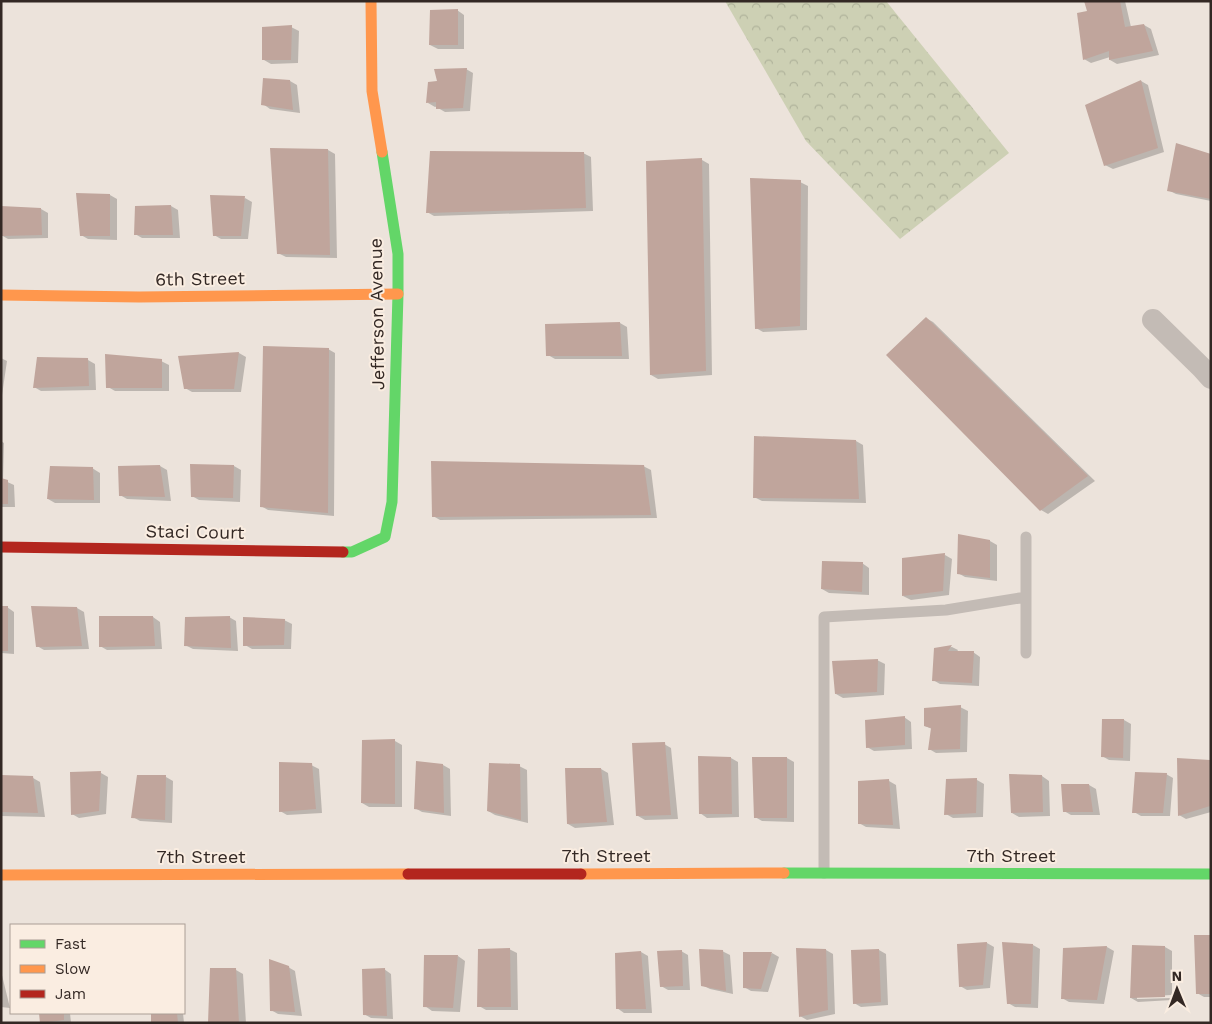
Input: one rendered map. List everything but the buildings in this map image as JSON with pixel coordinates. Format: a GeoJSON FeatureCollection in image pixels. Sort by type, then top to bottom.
{"type":"FeatureCollection","features":[{"type":"Feature","properties":{"kind":"street","name":"Jefferson Avenue"},"geometry":{"type":"LineString","coordinates":[[371,1],[372,91],[398,254],[392,502],[385,537]]}},
{"type":"Feature","properties":{"kind":"street","name":"6th Street"},"geometry":{"type":"LineString","coordinates":[[1,295],[139,297],[398,294]]}},
{"type":"Feature","properties":{"kind":"street"},"geometry":{"type":"LineString","coordinates":[[1153,320],[1211,378]]}},
{"type":"Feature","properties":{"kind":"street","name":"Staci Court"},"geometry":{"type":"LineString","coordinates":[[1,547],[352,552],[385,537]]}},
{"type":"Feature","properties":{"kind":"street","name":"7th Street"},"geometry":{"type":"LineString","coordinates":[[1,875],[1211,874]]}},
{"type":"Feature","properties":{"kind":"lane"},"geometry":{"type":"LineString","coordinates":[[1026,537],[1026,653]]}},
{"type":"Feature","properties":{"kind":"lane"},"geometry":{"type":"LineString","coordinates":[[824,873],[824,617],[946,610],[1026,597]]}},
{"type":"Feature","properties":{"kind":"green space"},"geometry":{"type":"Polygon","coordinates":[[[725,1],[886,1],[1009,153],[900,239],[806,141],[725,1]]]}},
{"type":"Feature","properties":{"kind":"traffic: fast"},"geometry":{"type":"LineString","coordinates":[[343,552],[352,552],[385,537],[392,502],[398,254],[382,152]]}},
{"type":"Feature","properties":{"kind":"traffic: fast"},"geometry":{"type":"LineString","coordinates":[[784,873],[1211,874]]}},
{"type":"Feature","properties":{"kind":"traffic: slow"},"geometry":{"type":"LineString","coordinates":[[371,1],[372,91],[382,152]]}},
{"type":"Feature","properties":{"kind":"traffic: slow"},"geometry":{"type":"LineString","coordinates":[[1,295],[139,297],[398,294]]}},
{"type":"Feature","properties":{"kind":"traffic: slow"},"geometry":{"type":"LineString","coordinates":[[581,874],[784,873]]}},
{"type":"Feature","properties":{"kind":"traffic: slow"},"geometry":{"type":"LineString","coordinates":[[1,875],[408,874]]}},
{"type":"Feature","properties":{"kind":"traffic: jam"},"geometry":{"type":"LineString","coordinates":[[1,547],[343,552]]}},
{"type":"Feature","properties":{"kind":"traffic: jam"},"geometry":{"type":"LineString","coordinates":[[408,874],[581,874]]}}]}
